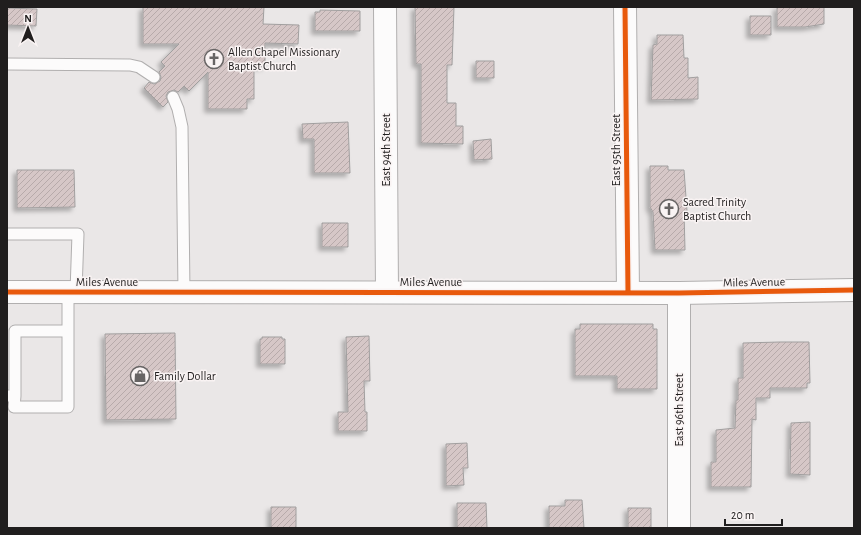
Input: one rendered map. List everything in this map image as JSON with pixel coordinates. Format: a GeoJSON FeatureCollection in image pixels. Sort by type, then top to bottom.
{"type":"FeatureCollection","features":[{"type":"Feature","properties":{"kind":"main road","name":"East 94th Street"},"geometry":{"type":"LineString","coordinates":[[386,7],[387,292]]}},
{"type":"Feature","properties":{"kind":"main road","name":"East 95th Street"},"geometry":{"type":"LineString","coordinates":[[625,7],[628,292]]}},
{"type":"Feature","properties":{"kind":"main road","name":"Miles Avenue"},"geometry":{"type":"LineString","coordinates":[[7,292],[679,293],[854,290]]}},
{"type":"Feature","properties":{"kind":"main road","name":"East 96th Street"},"geometry":{"type":"LineString","coordinates":[[679,293],[679,528]]}},
{"type":"Feature","properties":{"kind":"lane"},"geometry":{"type":"LineString","coordinates":[[7,64],[130,65],[139,67],[154,77]]}},
{"type":"Feature","properties":{"kind":"lane"},"geometry":{"type":"LineString","coordinates":[[173,97],[178,109],[182,127],[184,292]]}},
{"type":"Feature","properties":{"kind":"lane"},"geometry":{"type":"LineString","coordinates":[[7,234],[78,234],[68,330],[68,407],[14,407],[11,396],[15,330],[68,330]]}},
{"type":"Feature","properties":{"kind":"building","name":"Allen Chapel Missionary Baptist Church"},"geometry":{"type":"Polygon","coordinates":[[[143,7],[264,7],[263,24],[299,25],[298,44],[265,43],[265,66],[254,66],[254,99],[247,99],[247,109],[208,109],[208,72],[189,91],[184,86],[178,92],[174,90],[168,92],[166,96],[168,102],[163,107],[144,88],[149,82],[154,84],[160,81],[161,77],[159,72],[165,66],[161,62],[179,44],[143,44],[143,7]]]}},
{"type":"Feature","properties":{"kind":"building"},"geometry":{"type":"Polygon","coordinates":[[[415,7],[454,7],[452,65],[447,65],[447,103],[456,103],[456,126],[463,126],[463,144],[421,143],[421,64],[416,64],[415,7]]]}},
{"type":"Feature","properties":{"kind":"building"},"geometry":{"type":"Polygon","coordinates":[[[777,7],[824,7],[824,24],[805,27],[777,27],[777,7]]]}},
{"type":"Feature","properties":{"kind":"building"},"geometry":{"type":"Polygon","coordinates":[[[7,8],[37,9],[36,26],[7,25],[7,8]]]}},
{"type":"Feature","properties":{"kind":"building"},"geometry":{"type":"Polygon","coordinates":[[[320,10],[360,11],[360,31],[315,31],[315,12],[320,12],[320,10]]]}},
{"type":"Feature","properties":{"kind":"building"},"geometry":{"type":"Polygon","coordinates":[[[750,16],[771,16],[771,35],[750,35],[750,16]]]}},
{"type":"Feature","properties":{"kind":"building"},"geometry":{"type":"Polygon","coordinates":[[[657,35],[683,35],[684,58],[688,58],[688,78],[698,77],[698,99],[651,100],[653,45],[657,44],[657,35]]]}},
{"type":"Feature","properties":{"kind":"building"},"geometry":{"type":"Polygon","coordinates":[[[476,61],[494,61],[494,78],[476,78],[476,61]]]}},
{"type":"Feature","properties":{"kind":"building"},"geometry":{"type":"Polygon","coordinates":[[[348,122],[350,173],[314,173],[314,139],[303,139],[302,124],[348,122]]]}},
{"type":"Feature","properties":{"kind":"building"},"geometry":{"type":"Polygon","coordinates":[[[491,139],[492,159],[474,160],[473,141],[491,139]]]}},
{"type":"Feature","properties":{"kind":"building","name":"Sacred Trinity Baptist Church"},"geometry":{"type":"Polygon","coordinates":[[[650,166],[668,166],[668,170],[684,170],[687,211],[684,211],[685,250],[655,250],[653,212],[650,207],[650,166]]]}},
{"type":"Feature","properties":{"kind":"building"},"geometry":{"type":"Polygon","coordinates":[[[17,170],[74,170],[75,207],[17,208],[17,170]]]}},
{"type":"Feature","properties":{"kind":"building"},"geometry":{"type":"Polygon","coordinates":[[[322,223],[348,223],[348,247],[322,247],[322,223]]]}},
{"type":"Feature","properties":{"kind":"building"},"geometry":{"type":"Polygon","coordinates":[[[580,324],[653,324],[653,329],[657,329],[657,389],[617,389],[617,376],[575,376],[575,329],[580,329],[580,324]]]}},
{"type":"Feature","properties":{"kind":"building","name":"Family Dollar"},"geometry":{"type":"Polygon","coordinates":[[[175,333],[176,419],[106,420],[105,334],[175,333]]]}},
{"type":"Feature","properties":{"kind":"building"},"geometry":{"type":"Polygon","coordinates":[[[369,336],[370,381],[364,381],[367,431],[338,431],[338,412],[348,412],[346,337],[369,336]]]}},
{"type":"Feature","properties":{"kind":"building"},"geometry":{"type":"Polygon","coordinates":[[[262,337],[282,337],[282,339],[285,339],[285,364],[260,364],[260,339],[262,339],[262,337]]]}},
{"type":"Feature","properties":{"kind":"building"},"geometry":{"type":"Polygon","coordinates":[[[809,342],[810,383],[807,383],[807,388],[770,388],[770,398],[756,398],[756,420],[752,419],[751,487],[711,487],[711,462],[716,462],[716,430],[735,428],[736,400],[738,400],[738,378],[743,378],[743,343],[809,342]]]}},
{"type":"Feature","properties":{"kind":"building"},"geometry":{"type":"Polygon","coordinates":[[[810,422],[810,475],[790,474],[791,423],[810,422]]]}},
{"type":"Feature","properties":{"kind":"building"},"geometry":{"type":"Polygon","coordinates":[[[467,443],[468,468],[463,468],[464,485],[446,486],[446,444],[467,443]]]}},
{"type":"Feature","properties":{"kind":"building"},"geometry":{"type":"Polygon","coordinates":[[[565,500],[582,500],[584,528],[549,528],[549,506],[565,506],[565,500]]]}},
{"type":"Feature","properties":{"kind":"building"},"geometry":{"type":"Polygon","coordinates":[[[457,503],[486,503],[487,528],[457,528],[457,503]]]}},
{"type":"Feature","properties":{"kind":"building"},"geometry":{"type":"Polygon","coordinates":[[[271,507],[296,507],[296,528],[271,528],[271,507]]]}},
{"type":"Feature","properties":{"kind":"building"},"geometry":{"type":"Polygon","coordinates":[[[628,508],[651,508],[651,528],[628,528],[628,508]]]}},
{"type":"Feature","properties":{"kind":"cycle path"},"geometry":{"type":"LineString","coordinates":[[625,7],[628,292]]}},
{"type":"Feature","properties":{"kind":"cycle path"},"geometry":{"type":"LineString","coordinates":[[7,292],[679,293],[854,290]]}},
{"type":"Feature","properties":{"kind":"place","name":"Allen Chapel Missionary Baptist Church"},"geometry":{"type":"Point","coordinates":[214,59]}},
{"type":"Feature","properties":{"kind":"place","name":"Sacred Trinity Baptist Church"},"geometry":{"type":"Point","coordinates":[669,209]}},
{"type":"Feature","properties":{"kind":"place","name":"Family Dollar"},"geometry":{"type":"Point","coordinates":[140,376]}}]}
